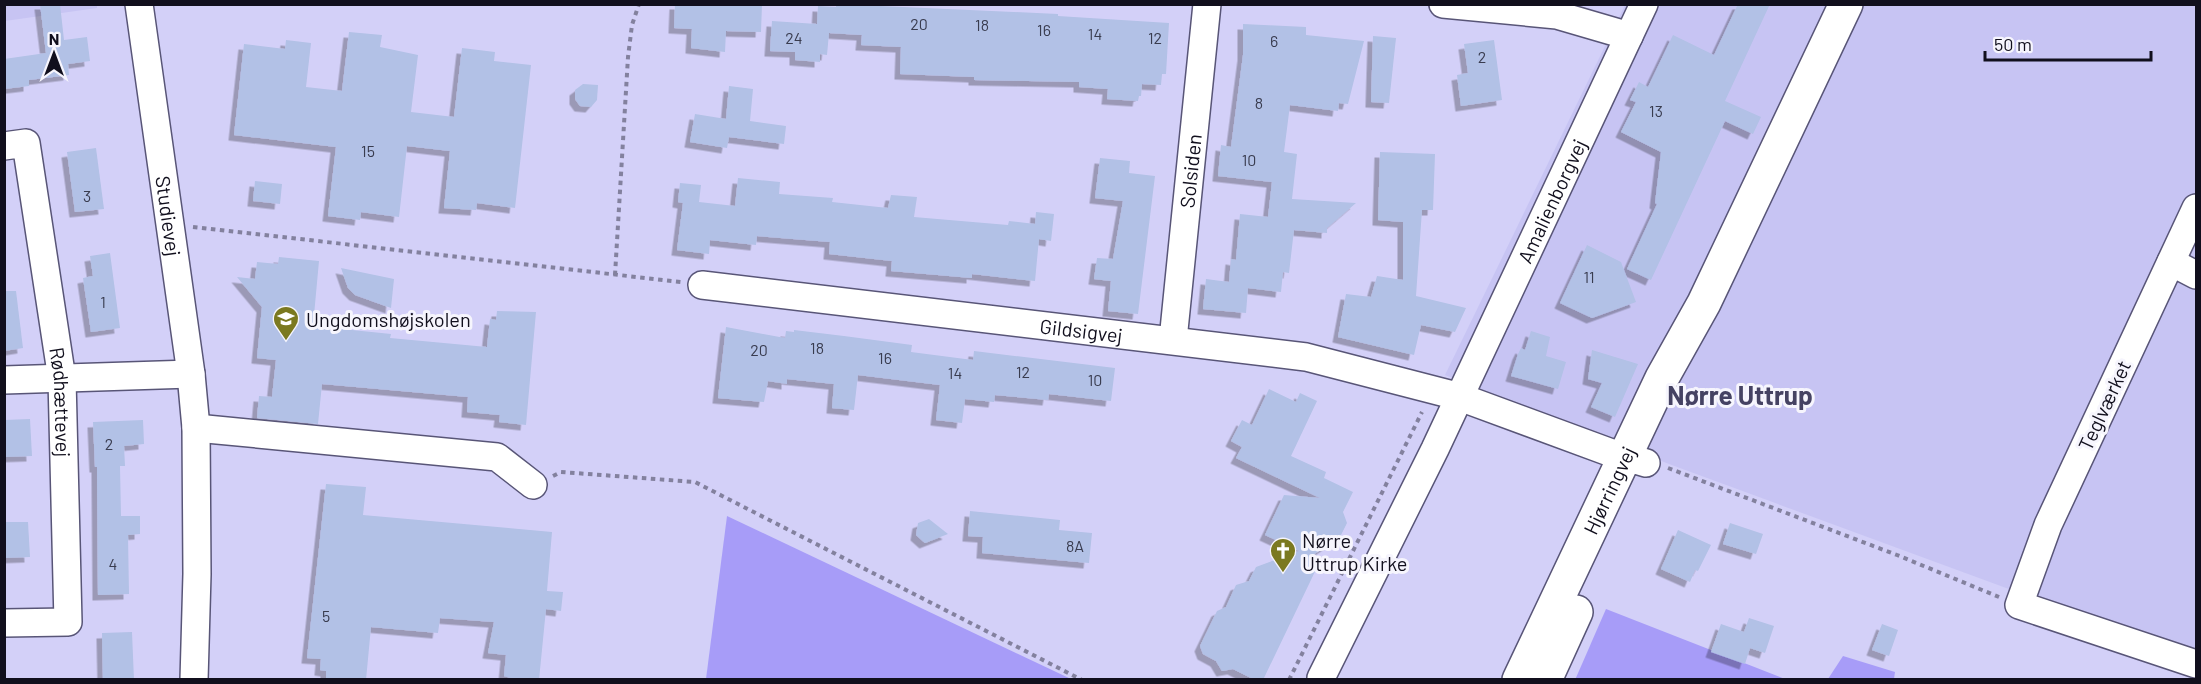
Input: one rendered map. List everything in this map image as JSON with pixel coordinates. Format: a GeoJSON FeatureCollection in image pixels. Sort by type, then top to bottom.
{"type":"FeatureCollection","features":[{"type":"Feature","properties":{"kind":"main road","name":"Hjørringvej"},"geometry":{"type":"LineString","coordinates":[[1545,680],[1636,460],[1662,378],[1704,303],[1846,4]]}},
{"type":"Feature","properties":{"kind":"main road","name":"Hjørringvej"},"geometry":{"type":"LineString","coordinates":[[1519,680],[1636,460]]}},
{"type":"Feature","properties":{"kind":"street","name":"Studievej"},"geometry":{"type":"LineString","coordinates":[[139,4],[191,374],[196,428],[197,574],[194,680]]}},
{"type":"Feature","properties":{"kind":"street","name":"Solsiden"},"geometry":{"type":"LineString","coordinates":[[1173,340],[1207,4]]}},
{"type":"Feature","properties":{"kind":"street"},"geometry":{"type":"LineString","coordinates":[[1443,4],[1557,15],[1629,36]]}},
{"type":"Feature","properties":{"kind":"street","name":"Amalienborgvej"},"geometry":{"type":"LineString","coordinates":[[1321,678],[1435,448],[1445,393],[1644,4]]}},
{"type":"Feature","properties":{"kind":"street","name":"Rødhættevej"},"geometry":{"type":"LineString","coordinates":[[4,146],[26,143],[62,379],[68,622],[4,623]]}},
{"type":"Feature","properties":{"kind":"street","name":"Teglværket"},"geometry":{"type":"LineString","coordinates":[[2019,605],[2048,525],[2196,208]]}},
{"type":"Feature","properties":{"kind":"street"},"geometry":{"type":"LineString","coordinates":[[2171,262],[2196,274]]}},
{"type":"Feature","properties":{"kind":"street","name":"Gildsigvej"},"geometry":{"type":"LineString","coordinates":[[702,285],[1306,357],[1445,393]]}},
{"type":"Feature","properties":{"kind":"street"},"geometry":{"type":"LineString","coordinates":[[4,380],[191,374]]}},
{"type":"Feature","properties":{"kind":"street"},"geometry":{"type":"LineString","coordinates":[[1445,393],[1636,460]]}},
{"type":"Feature","properties":{"kind":"street"},"geometry":{"type":"LineString","coordinates":[[196,428],[497,457],[533,485]]}},
{"type":"Feature","properties":{"kind":"street"},"geometry":{"type":"LineString","coordinates":[[2019,605],[2196,664]]}},
{"type":"Feature","properties":{"kind":"path"},"geometry":{"type":"LineString","coordinates":[[615,275],[628,57],[632,25],[639,4]]}},
{"type":"Feature","properties":{"kind":"path"},"geometry":{"type":"LineString","coordinates":[[169,224],[702,285]]}},
{"type":"Feature","properties":{"kind":"path"},"geometry":{"type":"LineString","coordinates":[[1288,680],[1445,393]]}},
{"type":"Feature","properties":{"kind":"path"},"geometry":{"type":"LineString","coordinates":[[1636,460],[1684,473],[2019,605]]}},
{"type":"Feature","properties":{"kind":"path"},"geometry":{"type":"LineString","coordinates":[[533,485],[561,472],[695,482],[1082,680]]}},
{"type":"Feature","properties":{"kind":"shaded area"},"geometry":{"type":"Polygon","coordinates":[[[97,4],[97,8],[5,21],[4,5],[97,4]]]}},
{"type":"Feature","properties":{"kind":"shaded area"},"geometry":{"type":"Polygon","coordinates":[[[1625,5],[2196,5],[2196,658],[1669,464],[1445,375],[1625,5]]]}},
{"type":"Feature","properties":{"kind":"shaded area"},"geometry":{"type":"Polygon","coordinates":[[[727,516],[1071,679],[706,679],[727,516]]]}},
{"type":"Feature","properties":{"kind":"shaded area"},"geometry":{"type":"Polygon","coordinates":[[[1606,609],[1785,679],[1575,680],[1606,609]]]}},
{"type":"Feature","properties":{"kind":"shaded area"},"geometry":{"type":"Polygon","coordinates":[[[1843,656],[1895,672],[1894,679],[1828,679],[1843,656]]]}},
{"type":"Feature","properties":{"kind":"building"},"geometry":{"type":"Polygon","coordinates":[[[40,4],[60,4],[64,40],[87,37],[90,61],[68,64],[69,75],[29,80],[29,86],[4,89],[4,59],[46,53],[40,4]]]}},
{"type":"Feature","properties":{"kind":"building"},"geometry":{"type":"Polygon","coordinates":[[[675,4],[762,4],[761,32],[726,31],[725,52],[691,48],[692,29],[674,28],[675,4]]]}},
{"type":"Feature","properties":{"kind":"building"},"geometry":{"type":"Polygon","coordinates":[[[836,4],[1058,14],[1058,16],[1169,23],[1166,74],[1162,74],[1161,85],[1142,84],[1138,101],[1107,99],[1108,89],[1079,87],[1079,82],[974,80],[974,77],[900,74],[901,47],[861,45],[862,35],[829,33],[827,55],[820,54],[820,62],[795,60],[795,52],[770,51],[772,21],[817,24],[818,6],[836,7],[836,4]]]}},
{"type":"Feature","properties":{"kind":"building"},"geometry":{"type":"Polygon","coordinates":[[[1738,4],[1770,4],[1725,101],[1761,117],[1753,134],[1725,121],[1651,280],[1627,269],[1657,204],[1655,203],[1661,152],[1621,132],[1636,102],[1630,100],[1639,82],[1648,87],[1673,35],[1714,55],[1738,4]]]}},
{"type":"Feature","properties":{"kind":"building"},"geometry":{"type":"Polygon","coordinates":[[[1243,24],[1306,27],[1306,35],[1364,41],[1348,104],[1339,103],[1338,111],[1290,105],[1284,152],[1297,154],[1292,199],[1356,203],[1327,228],[1327,233],[1294,230],[1289,273],[1283,272],[1281,292],[1248,288],[1246,313],[1203,309],[1206,279],[1229,282],[1231,259],[1236,260],[1240,214],[1268,217],[1272,182],[1218,176],[1221,145],[1231,147],[1243,55],[1243,24]]]}},
{"type":"Feature","properties":{"kind":"building"},"geometry":{"type":"Polygon","coordinates":[[[349,32],[382,35],[380,47],[418,55],[411,112],[454,117],[462,48],[495,52],[494,61],[531,65],[515,208],[477,203],[476,210],[444,208],[450,151],[407,146],[399,217],[361,212],[360,220],[328,216],[336,147],[234,135],[244,44],[285,49],[286,40],[311,43],[306,87],[342,91],[349,32]]]}},
{"type":"Feature","properties":{"kind":"building"},"geometry":{"type":"Polygon","coordinates":[[[1373,36],[1396,38],[1389,103],[1371,102],[1373,36]]]}},
{"type":"Feature","properties":{"kind":"building"},"geometry":{"type":"Polygon","coordinates":[[[1494,40],[1502,100],[1461,106],[1457,75],[1468,73],[1464,44],[1494,40]]]}},
{"type":"Feature","properties":{"kind":"building"},"geometry":{"type":"Polygon","coordinates":[[[583,84],[598,85],[597,100],[591,107],[580,106],[575,99],[575,90],[583,84]]]}},
{"type":"Feature","properties":{"kind":"building"},"geometry":{"type":"Polygon","coordinates":[[[729,86],[753,89],[750,121],[786,126],[784,144],[729,137],[727,148],[690,142],[695,114],[726,119],[729,86]]]}},
{"type":"Feature","properties":{"kind":"building"},"geometry":{"type":"Polygon","coordinates":[[[96,148],[104,209],[75,212],[67,152],[96,148]]]}},
{"type":"Feature","properties":{"kind":"building"},"geometry":{"type":"Polygon","coordinates":[[[1380,152],[1435,154],[1433,210],[1422,210],[1416,296],[1466,308],[1455,332],[1421,325],[1414,355],[1338,337],[1346,294],[1371,297],[1377,276],[1403,280],[1403,222],[1378,220],[1380,152]]]}},
{"type":"Feature","properties":{"kind":"building"},"geometry":{"type":"Polygon","coordinates":[[[1100,158],[1130,161],[1129,173],[1155,176],[1138,314],[1108,311],[1111,281],[1094,279],[1097,258],[1113,259],[1123,201],[1095,198],[1100,158]]]}},
{"type":"Feature","properties":{"kind":"building"},"geometry":{"type":"Polygon","coordinates":[[[738,178],[780,182],[779,194],[833,198],[832,202],[888,208],[891,195],[917,197],[914,217],[1008,225],[1009,221],[1035,224],[1036,212],[1054,214],[1051,241],[1039,239],[1035,281],[972,274],[972,278],[891,271],[892,261],[829,254],[830,242],[757,236],[756,245],[710,240],[709,254],[677,250],[683,203],[678,202],[680,183],[701,185],[699,202],[735,206],[738,178]]]}},
{"type":"Feature","properties":{"kind":"building"},"geometry":{"type":"Polygon","coordinates":[[[255,181],[282,184],[280,204],[253,201],[255,181]]]}},
{"type":"Feature","properties":{"kind":"building"},"geometry":{"type":"Polygon","coordinates":[[[1587,245],[1621,262],[1636,302],[1592,318],[1560,303],[1587,245]]]}},
{"type":"Feature","properties":{"kind":"building"},"geometry":{"type":"Polygon","coordinates":[[[110,253],[120,328],[91,332],[83,278],[93,276],[90,256],[110,253]]]}},
{"type":"Feature","properties":{"kind":"building"},"geometry":{"type":"Polygon","coordinates":[[[279,257],[319,261],[313,326],[391,334],[390,338],[487,347],[490,319],[496,320],[497,311],[536,312],[526,425],[499,422],[500,415],[467,412],[468,397],[322,384],[318,424],[257,418],[259,396],[272,397],[276,360],[257,358],[262,307],[237,277],[255,279],[257,262],[278,264],[279,257]]]}},
{"type":"Feature","properties":{"kind":"building"},"geometry":{"type":"Polygon","coordinates":[[[341,268],[394,279],[391,308],[355,295],[348,288],[341,268]]]}},
{"type":"Feature","properties":{"kind":"building"},"geometry":{"type":"Polygon","coordinates":[[[4,291],[16,291],[23,348],[4,351],[4,291]]]}},
{"type":"Feature","properties":{"kind":"building"},"geometry":{"type":"Polygon","coordinates":[[[726,327],[785,338],[786,331],[794,332],[794,330],[912,345],[911,352],[973,360],[974,351],[1115,368],[1111,401],[1049,394],[1048,400],[995,395],[994,402],[965,399],[962,423],[936,420],[940,385],[858,375],[854,410],[832,408],[834,384],[787,379],[787,384],[768,381],[764,402],[718,398],[726,327]]]}},
{"type":"Feature","properties":{"kind":"building"},"geometry":{"type":"Polygon","coordinates":[[[1531,331],[1550,337],[1546,356],[1566,362],[1558,389],[1511,376],[1518,354],[1521,348],[1525,350],[1531,331]]]}},
{"type":"Feature","properties":{"kind":"building"},"geometry":{"type":"Polygon","coordinates":[[[1592,350],[1638,364],[1615,417],[1591,407],[1602,383],[1588,379],[1592,350]]]}},
{"type":"Feature","properties":{"kind":"building","name":"Nørre Uttrup Kirke"},"geometry":{"type":"Polygon","coordinates":[[[1269,389],[1296,402],[1300,393],[1317,401],[1291,456],[1326,472],[1324,478],[1353,492],[1343,512],[1347,523],[1340,537],[1313,555],[1321,559],[1263,680],[1255,680],[1233,669],[1222,671],[1216,661],[1203,654],[1200,646],[1217,611],[1226,607],[1236,585],[1249,581],[1256,567],[1299,551],[1265,535],[1284,495],[1320,498],[1236,458],[1242,447],[1231,441],[1242,420],[1252,425],[1269,389]]]}},
{"type":"Feature","properties":{"kind":"building"},"geometry":{"type":"Polygon","coordinates":[[[30,419],[32,456],[4,457],[4,420],[30,419]]]}},
{"type":"Feature","properties":{"kind":"building"},"geometry":{"type":"Polygon","coordinates":[[[143,420],[144,444],[124,446],[125,466],[120,466],[121,516],[140,516],[140,534],[128,535],[129,594],[98,595],[97,467],[95,467],[93,422],[143,420]]]}},
{"type":"Feature","properties":{"kind":"building"},"geometry":{"type":"Polygon","coordinates":[[[326,484],[366,487],[363,515],[552,532],[547,591],[563,592],[561,611],[546,609],[539,680],[518,680],[504,676],[506,655],[488,653],[494,622],[440,618],[438,633],[371,627],[366,680],[326,680],[326,671],[320,670],[321,659],[307,658],[326,484]]]}},
{"type":"Feature","properties":{"kind":"building"},"geometry":{"type":"Polygon","coordinates":[[[970,511],[1060,520],[1059,530],[1092,533],[1089,563],[982,553],[983,537],[968,536],[970,511]]]}},
{"type":"Feature","properties":{"kind":"building"},"geometry":{"type":"Polygon","coordinates":[[[929,519],[948,534],[925,543],[916,535],[918,523],[929,519]]]}},
{"type":"Feature","properties":{"kind":"building"},"geometry":{"type":"Polygon","coordinates":[[[4,522],[28,522],[30,557],[4,558],[4,522]]]}},
{"type":"Feature","properties":{"kind":"building"},"geometry":{"type":"Polygon","coordinates":[[[1730,523],[1763,534],[1756,554],[1723,544],[1730,523]]]}},
{"type":"Feature","properties":{"kind":"building"},"geometry":{"type":"Polygon","coordinates":[[[1678,530],[1711,545],[1690,582],[1661,569],[1678,530]]]}},
{"type":"Feature","properties":{"kind":"building"},"geometry":{"type":"Polygon","coordinates":[[[1749,618],[1774,626],[1765,653],[1750,648],[1745,664],[1711,652],[1721,624],[1744,632],[1749,618]]]}},
{"type":"Feature","properties":{"kind":"building"},"geometry":{"type":"Polygon","coordinates":[[[1882,624],[1898,630],[1889,656],[1872,650],[1882,624]]]}},
{"type":"Feature","properties":{"kind":"building"},"geometry":{"type":"Polygon","coordinates":[[[132,632],[134,680],[103,680],[102,633],[132,632]]]}},
{"type":"Feature","properties":{"kind":"place","name":"Ungdomshøjskolen"},"geometry":{"type":"Point","coordinates":[286,342]}},
{"type":"Feature","properties":{"kind":"place","name":"Nørre Uttrup Kirke"},"geometry":{"type":"Point","coordinates":[1283,574]}},
{"type":"Feature","properties":{"kind":"district","name":"Nørre Uttrup"},"geometry":{"type":"Point","coordinates":[1740,394]}}]}
